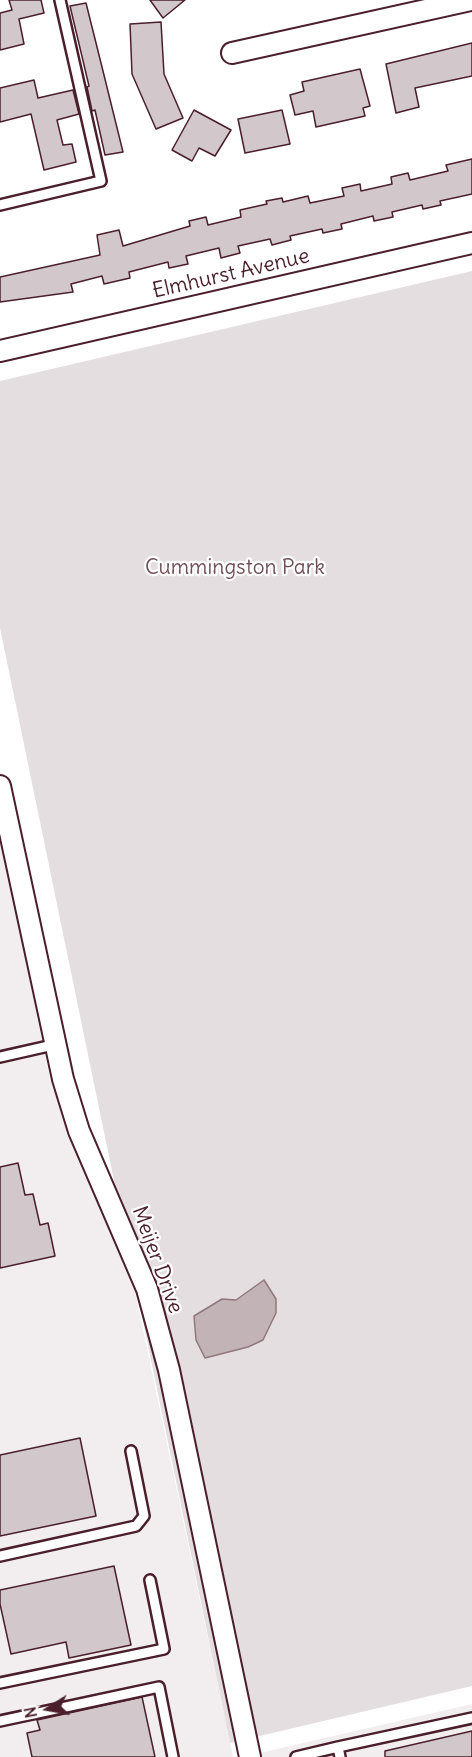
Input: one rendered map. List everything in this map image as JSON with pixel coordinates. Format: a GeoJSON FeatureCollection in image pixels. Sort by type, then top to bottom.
{"type":"FeatureCollection","features":[{"type":"Feature","properties":{"kind":"street"},"geometry":{"type":"LineString","coordinates":[[232,53],[471,0]]}},
{"type":"Feature","properties":{"kind":"street","name":"Elmhurst Avenue"},"geometry":{"type":"LineString","coordinates":[[0,351],[472,243]]}},
{"type":"Feature","properties":{"kind":"street","name":"Meijer Drive"},"geometry":{"type":"LineString","coordinates":[[0,786],[53,1045],[79,1131],[147,1289],[169,1370],[250,1757]]}},
{"type":"Feature","properties":{"kind":"lane"},"geometry":{"type":"LineString","coordinates":[[0,205],[101,181],[60,0]]}},
{"type":"Feature","properties":{"kind":"lane"},"geometry":{"type":"LineString","coordinates":[[0,1057],[53,1045]]}},
{"type":"Feature","properties":{"kind":"lane"},"geometry":{"type":"LineString","coordinates":[[0,1556],[136,1526],[144,1516],[131,1451]]}},
{"type":"Feature","properties":{"kind":"lane"},"geometry":{"type":"LineString","coordinates":[[0,1683],[164,1649],[150,1580]]}},
{"type":"Feature","properties":{"kind":"lane"},"geometry":{"type":"LineString","coordinates":[[0,1721],[159,1687],[173,1757]]}},
{"type":"Feature","properties":{"kind":"lane"},"geometry":{"type":"LineString","coordinates":[[296,1757],[339,1752],[472,1718]]}},
{"type":"Feature","properties":{"kind":"shaded area"},"geometry":{"type":"Polygon","coordinates":[[[0,836],[50,1079],[81,1165],[133,1282],[233,1757],[0,1757],[0,836]]]}},
{"type":"Feature","properties":{"kind":"shaded area"},"geometry":{"type":"Polygon","coordinates":[[[264,1280],[276,1299],[276,1313],[263,1340],[248,1347],[205,1358],[196,1340],[194,1316],[222,1299],[236,1300],[264,1280]]]}},
{"type":"Feature","properties":{"kind":"shaded area"},"geometry":{"type":"Polygon","coordinates":[[[472,1704],[472,1757],[242,1757],[264,1752],[472,1704]]]}},
{"type":"Feature","properties":{"kind":"green space","name":"Cummingston Park"},"geometry":{"type":"Polygon","coordinates":[[[472,271],[472,1686],[230,1743],[0,628],[0,381],[472,271]]]}},
{"type":"Feature","properties":{"kind":"building"},"geometry":{"type":"Polygon","coordinates":[[[9,0],[41,0],[44,13],[19,19],[24,44],[0,50],[0,13],[12,10],[9,0]]]}},
{"type":"Feature","properties":{"kind":"building"},"geometry":{"type":"Polygon","coordinates":[[[150,0],[185,0],[163,18],[150,0]]]}},
{"type":"Feature","properties":{"kind":"building"},"geometry":{"type":"Polygon","coordinates":[[[86,3],[123,152],[105,155],[95,110],[92,111],[87,87],[89,86],[70,6],[86,3]]]}},
{"type":"Feature","properties":{"kind":"building"},"geometry":{"type":"Polygon","coordinates":[[[161,22],[164,74],[183,118],[156,129],[132,74],[130,24],[161,22]]]}},
{"type":"Feature","properties":{"kind":"building"},"geometry":{"type":"Polygon","coordinates":[[[472,43],[472,76],[415,88],[419,107],[396,113],[386,64],[472,43]]]}},
{"type":"Feature","properties":{"kind":"building"},"geometry":{"type":"Polygon","coordinates":[[[360,69],[370,106],[363,108],[365,116],[316,127],[313,111],[295,115],[290,95],[304,91],[302,82],[360,69]]]}},
{"type":"Feature","properties":{"kind":"building"},"geometry":{"type":"Polygon","coordinates":[[[34,80],[38,98],[73,90],[79,114],[57,120],[63,145],[72,144],[76,162],[44,170],[31,114],[0,122],[0,88],[34,80]]]}},
{"type":"Feature","properties":{"kind":"building"},"geometry":{"type":"Polygon","coordinates":[[[194,110],[231,130],[215,156],[199,148],[192,161],[172,150],[194,110]]]}},
{"type":"Feature","properties":{"kind":"building"},"geometry":{"type":"Polygon","coordinates":[[[282,110],[290,144],[245,153],[238,119],[282,110]]]}},
{"type":"Feature","properties":{"kind":"building"},"geometry":{"type":"Polygon","coordinates":[[[472,159],[472,194],[440,201],[441,205],[423,209],[422,205],[392,212],[393,217],[374,221],[373,216],[341,224],[342,229],[323,233],[322,229],[290,236],[291,240],[272,245],[270,239],[238,246],[240,253],[221,258],[219,248],[186,256],[188,264],[169,268],[168,262],[129,272],[130,278],[104,284],[102,276],[71,284],[73,292],[0,302],[0,277],[100,255],[97,235],[119,230],[123,246],[190,226],[189,221],[206,217],[208,225],[241,217],[240,210],[267,204],[266,201],[282,198],[283,202],[308,196],[310,203],[344,196],[342,188],[360,184],[361,191],[392,184],[391,177],[408,173],[410,180],[448,171],[446,165],[472,159]]]}},
{"type":"Feature","properties":{"kind":"building"},"geometry":{"type":"Polygon","coordinates":[[[18,1163],[25,1195],[33,1194],[40,1225],[48,1223],[55,1256],[0,1268],[0,1167],[18,1163]]]}},
{"type":"Feature","properties":{"kind":"building"},"geometry":{"type":"Polygon","coordinates":[[[80,1438],[96,1516],[0,1536],[0,1455],[80,1438]]]}},
{"type":"Feature","properties":{"kind":"building"},"geometry":{"type":"Polygon","coordinates":[[[114,1566],[131,1645],[69,1658],[66,1642],[11,1654],[0,1604],[0,1590],[114,1566]]]}},
{"type":"Feature","properties":{"kind":"building"},"geometry":{"type":"Polygon","coordinates":[[[142,1697],[155,1757],[32,1757],[27,1733],[40,1730],[37,1720],[142,1697]]]}},
{"type":"Feature","properties":{"kind":"building"},"geometry":{"type":"Polygon","coordinates":[[[472,1731],[472,1757],[385,1757],[385,1751],[472,1731]]]}}]}
